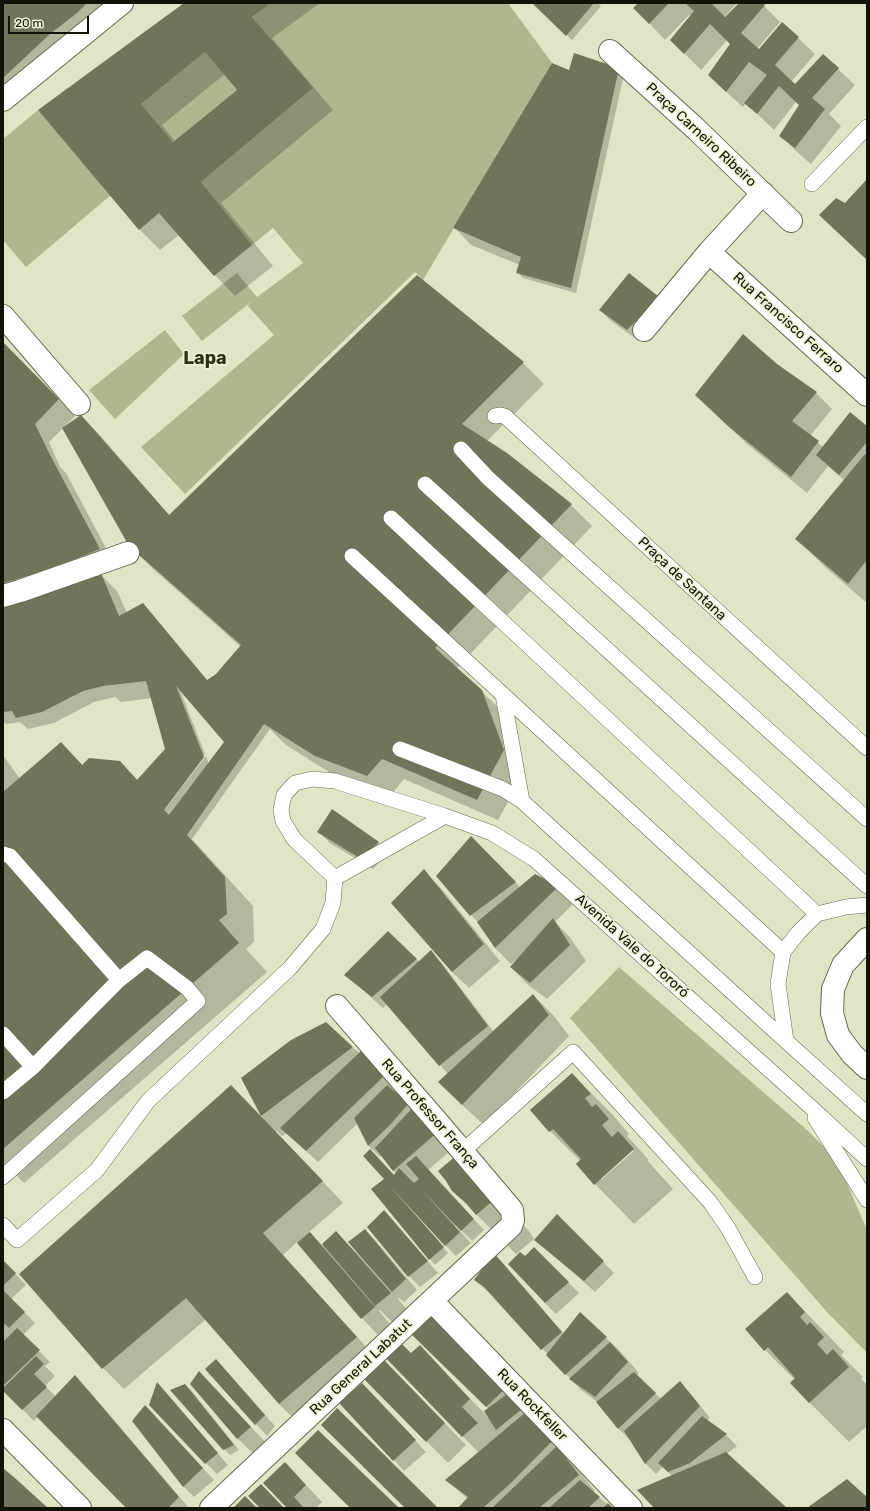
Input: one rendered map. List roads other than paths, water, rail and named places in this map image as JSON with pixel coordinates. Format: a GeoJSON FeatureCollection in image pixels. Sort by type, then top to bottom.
{"type":"FeatureCollection","features":[{"type":"Feature","properties":{"kind":"street"},"geometry":{"type":"LineString","coordinates":[[3,100],[122,3]]}},
{"type":"Feature","properties":{"kind":"street","name":"Praça Carneiro Ribeiro"},"geometry":{"type":"LineString","coordinates":[[610,51],[696,129],[791,221]]}},
{"type":"Feature","properties":{"kind":"street"},"geometry":{"type":"LineString","coordinates":[[644,330],[709,252],[763,193]]}},
{"type":"Feature","properties":{"kind":"street","name":"Rua Francisco Ferraro"},"geometry":{"type":"LineString","coordinates":[[709,252],[867,395]]}},
{"type":"Feature","properties":{"kind":"street"},"geometry":{"type":"LineString","coordinates":[[3,316],[79,404]]}},
{"type":"Feature","properties":{"kind":"street"},"geometry":{"type":"LineString","coordinates":[[3,596],[128,553]]}},
{"type":"Feature","properties":{"kind":"street"},"geometry":{"type":"LineString","coordinates":[[867,939],[843,965],[833,989],[832,1013],[838,1034],[852,1054],[867,1068]]}},
{"type":"Feature","properties":{"kind":"street","name":"Rua Professor França"},"geometry":{"type":"LineString","coordinates":[[337,1006],[512,1210],[513,1220],[511,1226]]}},
{"type":"Feature","properties":{"kind":"street","name":"Rua General Labatut"},"geometry":{"type":"LineString","coordinates":[[210,1508],[511,1226]]}},
{"type":"Feature","properties":{"kind":"street","name":"Rua Rockfeller"},"geometry":{"type":"LineString","coordinates":[[432,1301],[631,1508]]}},
{"type":"Feature","properties":{"kind":"street"},"geometry":{"type":"LineString","coordinates":[[3,1430],[80,1508]]}},
{"type":"Feature","properties":{"kind":"lane"},"geometry":{"type":"LineString","coordinates":[[812,184],[867,127]]}},
{"type":"Feature","properties":{"kind":"lane","name":"Praça de Santana"},"geometry":{"type":"LineString","coordinates":[[495,416],[501,415],[506,417],[867,748]]}},
{"type":"Feature","properties":{"kind":"lane"},"geometry":{"type":"LineString","coordinates":[[461,449],[488,478],[867,819]]}},
{"type":"Feature","properties":{"kind":"lane"},"geometry":{"type":"LineString","coordinates":[[425,484],[867,886]]}},
{"type":"Feature","properties":{"kind":"lane"},"geometry":{"type":"LineString","coordinates":[[391,518],[816,914]]}},
{"type":"Feature","properties":{"kind":"lane"},"geometry":{"type":"LineString","coordinates":[[352,556],[783,952]]}},
{"type":"Feature","properties":{"kind":"lane"},"geometry":{"type":"LineString","coordinates":[[503,695],[522,801]]}},
{"type":"Feature","properties":{"kind":"lane"},"geometry":{"type":"LineString","coordinates":[[400,749],[497,787],[522,801],[867,1114]]}},
{"type":"Feature","properties":{"kind":"lane","name":"Avenida Vale do Tororó"},"geometry":{"type":"LineString","coordinates":[[335,878],[294,839],[283,821],[281,810],[284,795],[295,783],[312,779],[335,781],[445,816],[492,833],[534,859],[867,1159]]}},
{"type":"Feature","properties":{"kind":"lane"},"geometry":{"type":"LineString","coordinates":[[3,1225],[17,1240],[97,1170],[148,1101],[290,968],[323,929],[333,904],[335,878],[445,816]]}},
{"type":"Feature","properties":{"kind":"lane"},"geometry":{"type":"LineString","coordinates":[[3,854],[10,856],[119,980]]}},
{"type":"Feature","properties":{"kind":"lane"},"geometry":{"type":"LineString","coordinates":[[786,1041],[778,984],[783,952],[798,932],[816,914],[867,905]]}},
{"type":"Feature","properties":{"kind":"lane"},"geometry":{"type":"LineString","coordinates":[[3,1092],[33,1067],[119,980],[144,958],[149,958],[187,988],[198,1001],[3,1177]]}},
{"type":"Feature","properties":{"kind":"lane"},"geometry":{"type":"LineString","coordinates":[[3,1034],[33,1067]]}},
{"type":"Feature","properties":{"kind":"lane"},"geometry":{"type":"LineString","coordinates":[[462,1151],[573,1052],[710,1202],[728,1228],[755,1277]]}},
{"type":"Feature","properties":{"kind":"lane","name":"Avenida Vale do Tororó"},"geometry":{"type":"LineString","coordinates":[[803,1100],[867,1200]]}},
{"type":"Feature","properties":{"kind":"district","name":"Lapa"},"geometry":{"type":"Point","coordinates":[205,359]}}]}
